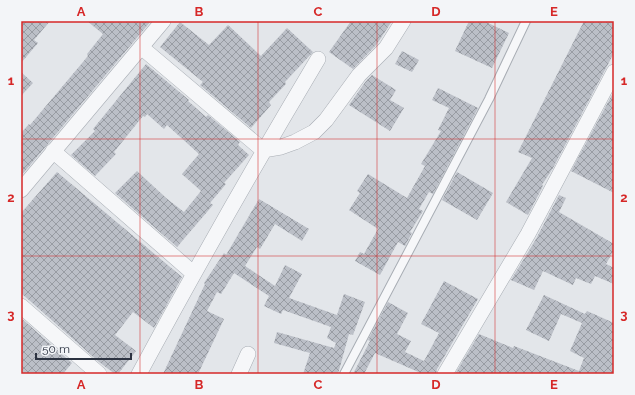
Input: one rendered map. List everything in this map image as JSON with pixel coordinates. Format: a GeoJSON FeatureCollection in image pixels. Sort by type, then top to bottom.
{"type":"FeatureCollection","features":[{"type":"Feature","properties":{"kind":"street"},"geometry":{"type":"LineString","coordinates":[[21,190],[163,21]]}},
{"type":"Feature","properties":{"kind":"street"},"geometry":{"type":"LineString","coordinates":[[141,47],[263,150],[281,147],[295,142],[314,132],[326,120],[360,75],[386,48],[403,21]]}},
{"type":"Feature","properties":{"kind":"street"},"geometry":{"type":"LineString","coordinates":[[139,374],[193,273],[263,150],[318,59]]}},
{"type":"Feature","properties":{"kind":"street"},"geometry":{"type":"LineString","coordinates":[[445,374],[528,234],[614,72]]}},
{"type":"Feature","properties":{"kind":"street"},"geometry":{"type":"LineString","coordinates":[[53,151],[193,273]]}},
{"type":"Feature","properties":{"kind":"street"},"geometry":{"type":"LineString","coordinates":[[21,306],[99,374]]}},
{"type":"Feature","properties":{"kind":"street"},"geometry":{"type":"LineString","coordinates":[[238,374],[248,354]]}},
{"type":"Feature","properties":{"kind":"lane"},"geometry":{"type":"LineString","coordinates":[[344,374],[490,99],[526,21]]}},
{"type":"Feature","properties":{"kind":"building"},"geometry":{"type":"Polygon","coordinates":[[[21,21],[50,21],[34,40],[38,43],[21,63],[21,21]]]}},
{"type":"Feature","properties":{"kind":"building"},"geometry":{"type":"Polygon","coordinates":[[[87,21],[151,21],[21,176],[21,133],[29,124],[30,125],[88,56],[87,54],[103,34],[87,21]]]}},
{"type":"Feature","properties":{"kind":"building"},"geometry":{"type":"Polygon","coordinates":[[[351,21],[392,21],[377,44],[353,69],[329,52],[351,21]]]}},
{"type":"Feature","properties":{"kind":"building"},"geometry":{"type":"Polygon","coordinates":[[[469,21],[484,21],[509,33],[492,68],[455,51],[469,21]]]}},
{"type":"Feature","properties":{"kind":"building"},"geometry":{"type":"Polygon","coordinates":[[[584,21],[614,21],[614,53],[553,168],[542,185],[543,186],[528,215],[506,202],[532,158],[518,152],[584,21]]]}},
{"type":"Feature","properties":{"kind":"building"},"geometry":{"type":"Polygon","coordinates":[[[180,22],[209,45],[228,25],[261,56],[287,28],[313,52],[285,82],[286,84],[269,102],[271,105],[251,128],[200,85],[203,82],[160,47],[180,22]]]}},
{"type":"Feature","properties":{"kind":"building"},"geometry":{"type":"Polygon","coordinates":[[[402,51],[419,60],[412,72],[395,64],[402,51]]]}},
{"type":"Feature","properties":{"kind":"building"},"geometry":{"type":"Polygon","coordinates":[[[146,64],[189,100],[188,101],[206,117],[208,115],[240,142],[238,145],[249,155],[224,183],[226,184],[210,203],[213,205],[177,247],[115,193],[137,171],[166,198],[184,212],[201,191],[182,174],[199,154],[167,125],[164,129],[147,114],[145,117],[143,116],[114,152],[116,154],[95,176],[71,155],[95,131],[93,129],[146,64]]]}},
{"type":"Feature","properties":{"kind":"building"},"geometry":{"type":"Polygon","coordinates":[[[21,72],[33,83],[21,96],[21,72]]]}},
{"type":"Feature","properties":{"kind":"building"},"geometry":{"type":"Polygon","coordinates":[[[372,75],[396,90],[390,100],[404,108],[390,131],[349,105],[372,75]]]}},
{"type":"Feature","properties":{"kind":"building"},"geometry":{"type":"Polygon","coordinates":[[[438,88],[478,108],[433,194],[429,192],[419,209],[423,211],[410,232],[412,233],[405,246],[398,242],[380,275],[355,261],[360,252],[364,254],[378,229],[349,210],[360,193],[357,191],[368,174],[407,198],[425,166],[421,164],[441,131],[438,130],[449,108],[432,100],[438,88]]]}},
{"type":"Feature","properties":{"kind":"building"},"geometry":{"type":"Polygon","coordinates":[[[614,91],[614,193],[571,171],[614,91]]]}},
{"type":"Feature","properties":{"kind":"building"},"geometry":{"type":"Polygon","coordinates":[[[57,172],[182,277],[154,328],[133,312],[115,335],[136,351],[118,374],[115,374],[99,362],[21,293],[21,213],[57,172]]]}},
{"type":"Feature","properties":{"kind":"building"},"geometry":{"type":"Polygon","coordinates":[[[457,172],[493,193],[477,220],[442,200],[457,172]]]}},
{"type":"Feature","properties":{"kind":"building"},"geometry":{"type":"Polygon","coordinates":[[[559,195],[566,198],[559,212],[614,244],[614,250],[606,264],[614,268],[614,284],[595,276],[591,284],[576,278],[573,285],[543,271],[534,290],[511,280],[536,239],[559,195]]]}},
{"type":"Feature","properties":{"kind":"building"},"geometry":{"type":"Polygon","coordinates":[[[259,199],[309,229],[302,241],[275,224],[260,249],[257,247],[245,266],[275,286],[285,265],[302,274],[289,298],[337,315],[344,294],[365,302],[353,335],[349,334],[338,374],[303,374],[310,353],[274,343],[277,332],[334,348],[336,343],[327,338],[331,327],[283,310],[281,314],[264,306],[269,296],[234,273],[221,294],[217,292],[207,311],[224,319],[198,374],[163,374],[205,284],[204,283],[224,253],[226,255],[259,199]]]}},
{"type":"Feature","properties":{"kind":"building"},"geometry":{"type":"Polygon","coordinates":[[[444,281],[478,299],[437,369],[436,374],[423,374],[375,353],[364,374],[353,374],[370,341],[368,340],[388,302],[408,313],[397,334],[411,341],[405,352],[424,361],[439,333],[421,324],[444,281]]]}},
{"type":"Feature","properties":{"kind":"building"},"geometry":{"type":"Polygon","coordinates":[[[544,295],[585,314],[587,311],[614,323],[614,374],[455,374],[479,334],[513,348],[514,346],[579,371],[584,358],[570,351],[582,323],[561,314],[549,341],[526,330],[544,295]]]}},
{"type":"Feature","properties":{"kind":"building"},"geometry":{"type":"Polygon","coordinates":[[[21,318],[72,363],[63,374],[21,374],[21,318]]]}}]}
